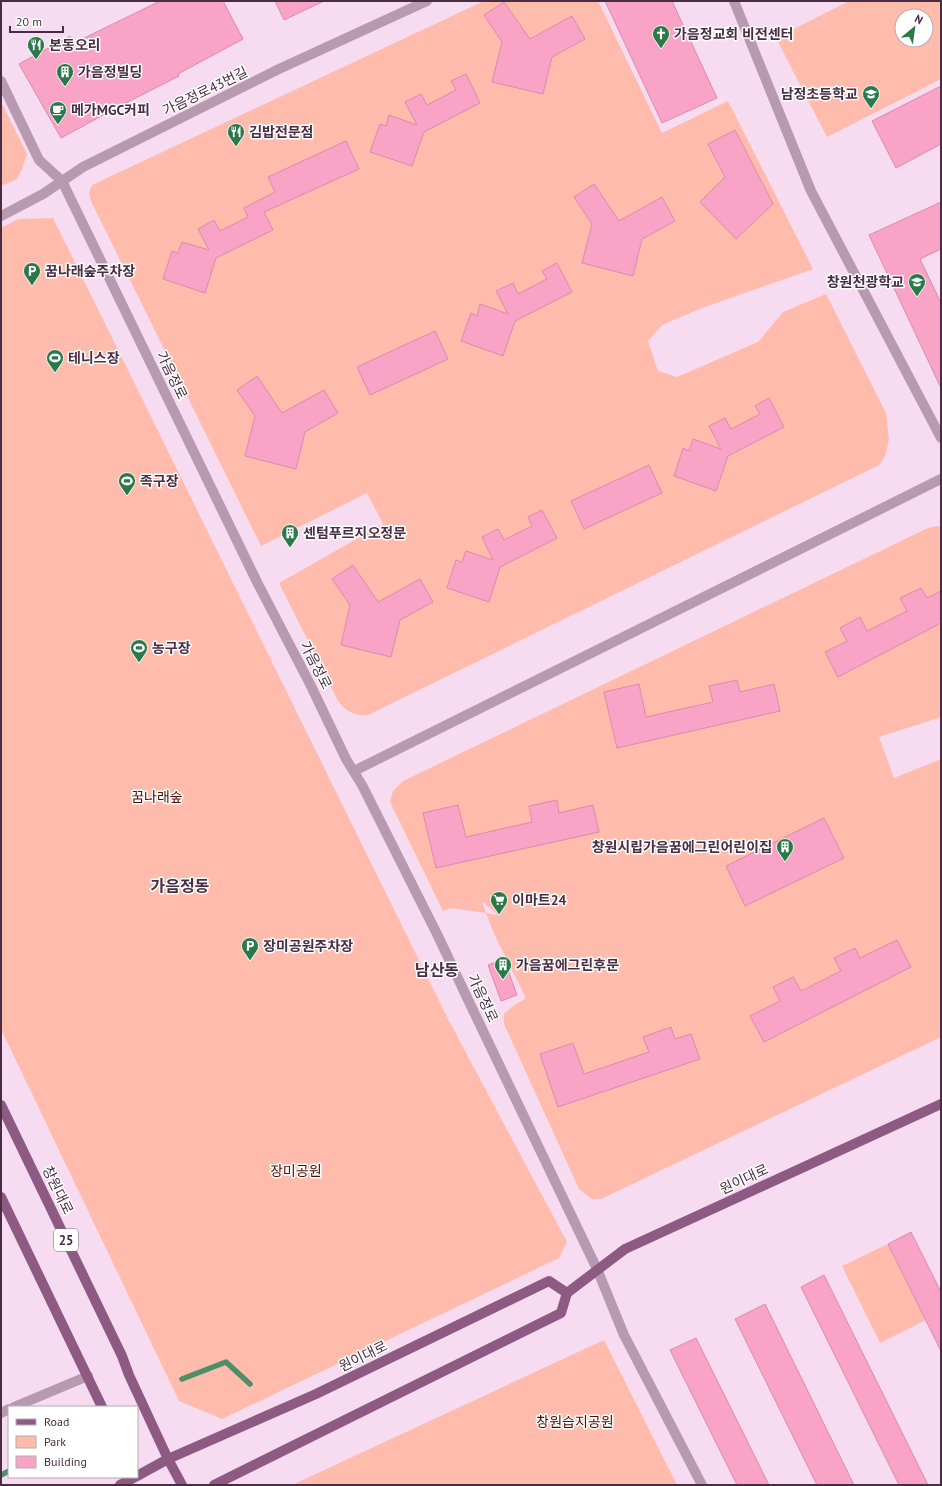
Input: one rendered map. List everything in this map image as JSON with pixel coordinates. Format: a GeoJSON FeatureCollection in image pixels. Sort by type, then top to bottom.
{"type":"FeatureCollection","features":[{"type":"Feature","properties":{"kind":"main road","name":"원이대로"},"geometry":{"type":"LineString","coordinates":[[168,1459],[316,1394],[549,1281],[567,1293],[625,1249],[941,1104]]}},
{"type":"Feature","properties":{"kind":"main road","name":"창원대로"},"geometry":{"type":"LineString","coordinates":[[1,1105],[122,1356],[129,1375],[168,1459]]}},
{"type":"Feature","properties":{"kind":"main road"},"geometry":{"type":"LineString","coordinates":[[1,1198],[102,1406]]}},
{"type":"Feature","properties":{"kind":"main road"},"geometry":{"type":"LineString","coordinates":[[214,1485],[561,1312],[567,1293]]}},
{"type":"Feature","properties":{"kind":"main road"},"geometry":{"type":"LineString","coordinates":[[138,1476],[168,1459]]}},
{"type":"Feature","properties":{"kind":"main road","name":"25"},"geometry":{"type":"LineString","coordinates":[[168,1459],[182,1485]]}},
{"type":"Feature","properties":{"kind":"main road"},"geometry":{"type":"LineString","coordinates":[[120,1485],[134,1478]]}},
{"type":"Feature","properties":{"kind":"street","name":"가음정로43번길"},"geometry":{"type":"LineString","coordinates":[[1,216],[44,194],[83,167],[279,69],[427,1]]}},
{"type":"Feature","properties":{"kind":"street"},"geometry":{"type":"LineString","coordinates":[[734,1],[810,191],[941,438]]}},
{"type":"Feature","properties":{"kind":"street","name":"가음정로"},"geometry":{"type":"LineString","coordinates":[[1,81],[39,160],[62,181],[257,582],[438,936],[597,1269],[624,1335],[702,1485]]}},
{"type":"Feature","properties":{"kind":"street"},"geometry":{"type":"LineString","coordinates":[[354,771],[941,478]]}},
{"type":"Feature","properties":{"kind":"street"},"geometry":{"type":"LineString","coordinates":[[16,1406],[88,1376]]}},
{"type":"Feature","properties":{"kind":"green space"},"geometry":{"type":"Polygon","coordinates":[[[484,1],[598,1],[662,133],[728,101],[813,269],[702,308],[662,325],[648,341],[658,371],[677,377],[758,342],[783,312],[826,294],[886,413],[889,440],[885,456],[879,465],[368,715],[359,715],[348,711],[338,701],[279,583],[383,524],[367,493],[261,546],[91,201],[89,193],[92,185],[484,1]]]}},
{"type":"Feature","properties":{"kind":"green space"},"geometry":{"type":"Polygon","coordinates":[[[849,1],[941,1],[941,79],[827,137],[776,38],[849,1]]]}},
{"type":"Feature","properties":{"kind":"green space"},"geometry":{"type":"Polygon","coordinates":[[[1,102],[27,154],[17,179],[1,186],[1,102]]]}},
{"type":"Feature","properties":{"kind":"green space"},"geometry":{"type":"Polygon","coordinates":[[[53,218],[448,1019],[567,1242],[559,1258],[222,1419],[179,1401],[1,1029],[1,228],[18,219],[53,218]]]}},
{"type":"Feature","properties":{"kind":"green space"},"geometry":{"type":"Polygon","coordinates":[[[938,526],[941,528],[941,717],[879,737],[894,778],[941,759],[941,1037],[601,1199],[592,1199],[579,1189],[504,1024],[504,1014],[513,1006],[525,999],[525,996],[495,936],[486,913],[450,908],[443,911],[390,802],[393,791],[403,781],[928,528],[938,526]],[[483,902],[486,913],[498,915],[483,902]]]}},
{"type":"Feature","properties":{"kind":"green space"},"geometry":{"type":"Polygon","coordinates":[[[888,1244],[926,1320],[880,1343],[842,1266],[888,1244]]]}},
{"type":"Feature","properties":{"kind":"green space","name":"창원습지공원"},"geometry":{"type":"Polygon","coordinates":[[[604,1340],[677,1485],[292,1485],[604,1340]]]}},
{"type":"Feature","properties":{"kind":"building"},"geometry":{"type":"Polygon","coordinates":[[[160,1],[223,1],[243,39],[178,74],[179,76],[61,138],[19,64],[70,36],[74,43],[160,1]]]}},
{"type":"Feature","properties":{"kind":"building"},"geometry":{"type":"Polygon","coordinates":[[[275,1],[324,1],[284,20],[275,1]]]}},
{"type":"Feature","properties":{"kind":"building","name":"가음정교회 비전센터"},"geometry":{"type":"Polygon","coordinates":[[[605,1],[672,1],[717,98],[662,123],[605,1]]]}},
{"type":"Feature","properties":{"kind":"building"},"geometry":{"type":"Polygon","coordinates":[[[504,2],[530,39],[572,16],[585,39],[552,57],[543,94],[492,82],[502,42],[484,15],[504,2]]]}},
{"type":"Feature","properties":{"kind":"building"},"geometry":{"type":"Polygon","coordinates":[[[466,74],[480,103],[424,132],[412,166],[370,152],[380,124],[386,126],[389,115],[417,125],[405,102],[421,94],[427,105],[456,90],[451,81],[466,74]]]}},
{"type":"Feature","properties":{"kind":"building"},"geometry":{"type":"Polygon","coordinates":[[[941,86],[941,144],[896,168],[872,121],[941,86]]]}},
{"type":"Feature","properties":{"kind":"building"},"geometry":{"type":"Polygon","coordinates":[[[735,130],[773,204],[736,239],[700,202],[725,177],[708,144],[735,130]]]}},
{"type":"Feature","properties":{"kind":"building"},"geometry":{"type":"Polygon","coordinates":[[[346,141],[359,169],[264,212],[273,230],[216,258],[205,293],[163,279],[172,251],[178,253],[182,242],[209,250],[198,229],[214,220],[220,231],[248,217],[244,208],[275,192],[268,177],[346,141]]]}},
{"type":"Feature","properties":{"kind":"building"},"geometry":{"type":"Polygon","coordinates":[[[594,184],[619,221],[662,197],[675,221],[642,239],[633,276],[582,263],[592,224],[574,197],[594,184]]]}},
{"type":"Feature","properties":{"kind":"building","name":"창원천광학교"},"geometry":{"type":"Polygon","coordinates":[[[941,202],[941,249],[920,259],[941,303],[941,388],[869,235],[941,202]]]}},
{"type":"Feature","properties":{"kind":"building"},"geometry":{"type":"Polygon","coordinates":[[[557,263],[572,292],[515,321],[503,356],[461,341],[471,313],[477,316],[480,304],[508,314],[496,291],[513,283],[518,294],[547,279],[542,271],[557,263]]]}},
{"type":"Feature","properties":{"kind":"building"},"geometry":{"type":"Polygon","coordinates":[[[435,331],[448,359],[370,395],[357,367],[435,331]]]}},
{"type":"Feature","properties":{"kind":"building"},"geometry":{"type":"Polygon","coordinates":[[[257,376],[282,413],[324,390],[338,413],[305,432],[296,469],[245,456],[255,416],[237,390],[257,376]]]}},
{"type":"Feature","properties":{"kind":"building"},"geometry":{"type":"Polygon","coordinates":[[[769,398],[784,427],[728,456],[716,491],[674,476],[683,448],[689,451],[693,439],[721,449],[709,426],[725,418],[731,429],[760,414],[755,406],[769,398]]]}},
{"type":"Feature","properties":{"kind":"building"},"geometry":{"type":"Polygon","coordinates":[[[649,465],[662,493],[584,529],[571,501],[649,465]]]}},
{"type":"Feature","properties":{"kind":"building"},"geometry":{"type":"Polygon","coordinates":[[[542,510],[557,538],[500,567],[489,602],[447,588],[456,560],[462,562],[466,551],[493,560],[482,537],[498,529],[504,540],[532,526],[528,517],[542,510]]]}},
{"type":"Feature","properties":{"kind":"building"},"geometry":{"type":"Polygon","coordinates":[[[353,565],[378,602],[420,579],[433,602],[400,620],[391,657],[341,645],[350,605],[332,579],[353,565]]]}},
{"type":"Feature","properties":{"kind":"building"},"geometry":{"type":"Polygon","coordinates":[[[921,588],[927,598],[941,591],[941,623],[838,677],[825,652],[847,641],[840,628],[860,617],[867,631],[907,611],[900,598],[921,588]]]}},
{"type":"Feature","properties":{"kind":"building"},"geometry":{"type":"Polygon","coordinates":[[[737,680],[740,692],[774,684],[780,711],[617,748],[604,692],[639,684],[646,717],[713,702],[709,686],[737,680]]]}},
{"type":"Feature","properties":{"kind":"building"},"geometry":{"type":"Polygon","coordinates":[[[557,800],[559,813],[593,805],[599,832],[436,868],[423,813],[458,805],[466,837],[532,822],[529,806],[557,800]]]}},
{"type":"Feature","properties":{"kind":"building","name":"창원시립가음꿈에그린어린이집"},"geometry":{"type":"Polygon","coordinates":[[[824,818],[844,858],[745,906],[726,866],[824,818]]]}},
{"type":"Feature","properties":{"kind":"building"},"geometry":{"type":"Polygon","coordinates":[[[897,940],[911,967],[764,1042],[750,1016],[780,1001],[773,987],[793,977],[801,991],[841,971],[834,958],[855,948],[860,958],[897,940]]]}},
{"type":"Feature","properties":{"kind":"building","name":"가음꿈에그린후문"},"geometry":{"type":"Polygon","coordinates":[[[504,959],[517,995],[501,1001],[488,965],[504,959]]]}},
{"type":"Feature","properties":{"kind":"building"},"geometry":{"type":"Polygon","coordinates":[[[671,1027],[675,1039],[691,1034],[700,1059],[558,1107],[540,1054],[573,1043],[584,1074],[649,1052],[643,1037],[671,1027]]]}},
{"type":"Feature","properties":{"kind":"building"},"geometry":{"type":"Polygon","coordinates":[[[911,1232],[941,1292],[941,1351],[888,1244],[911,1232]]]}},
{"type":"Feature","properties":{"kind":"building"},"geometry":{"type":"Polygon","coordinates":[[[824,1275],[928,1485],[899,1485],[801,1287],[824,1275]]]}},
{"type":"Feature","properties":{"kind":"building"},"geometry":{"type":"Polygon","coordinates":[[[765,1304],[854,1485],[817,1485],[735,1319],[765,1304]]]}},
{"type":"Feature","properties":{"kind":"building"},"geometry":{"type":"Polygon","coordinates":[[[696,1338],[769,1485],[737,1485],[670,1350],[696,1338]]]}},
{"type":"Feature","properties":{"kind":"waterway"},"geometry":{"type":"LineString","coordinates":[[182,1379],[226,1362],[250,1384]]}},
{"type":"Feature","properties":{"kind":"waterway"},"geometry":{"type":"LineString","coordinates":[[1,1475],[8,1472]]}},
{"type":"Feature","properties":{"kind":"place","name":"가음정교회 비전센터"},"geometry":{"type":"Point","coordinates":[661,49]}},
{"type":"Feature","properties":{"kind":"place","name":"본동오리"},"geometry":{"type":"Point","coordinates":[36,60]}},
{"type":"Feature","properties":{"kind":"place","name":"가음정빌딩"},"geometry":{"type":"Point","coordinates":[65,87]}},
{"type":"Feature","properties":{"kind":"place","name":"남정초등학교"},"geometry":{"type":"Point","coordinates":[871,109]}},
{"type":"Feature","properties":{"kind":"place","name":"메가MGC커피"},"geometry":{"type":"Point","coordinates":[58,125]}},
{"type":"Feature","properties":{"kind":"place","name":"김밥전문점"},"geometry":{"type":"Point","coordinates":[236,147]}},
{"type":"Feature","properties":{"kind":"place","name":"꿈나래숲주차장"},"geometry":{"type":"Point","coordinates":[32,286]}},
{"type":"Feature","properties":{"kind":"place","name":"창원천광학교"},"geometry":{"type":"Point","coordinates":[917,297]}},
{"type":"Feature","properties":{"kind":"place","name":"테니스장"},"geometry":{"type":"Point","coordinates":[55,373]}},
{"type":"Feature","properties":{"kind":"place","name":"족구장"},"geometry":{"type":"Point","coordinates":[127,496]}},
{"type":"Feature","properties":{"kind":"place","name":"센텀푸르지오정문"},"geometry":{"type":"Point","coordinates":[290,548]}},
{"type":"Feature","properties":{"kind":"place","name":"농구장"},"geometry":{"type":"Point","coordinates":[139,663]}},
{"type":"Feature","properties":{"kind":"place","name":"창원시립가음꿈에그린어린이집"},"geometry":{"type":"Point","coordinates":[785,862]}},
{"type":"Feature","properties":{"kind":"place","name":"이마트24"},"geometry":{"type":"Point","coordinates":[499,915]}},
{"type":"Feature","properties":{"kind":"place","name":"장미공원주차장"},"geometry":{"type":"Point","coordinates":[250,961]}},
{"type":"Feature","properties":{"kind":"place","name":"가음꿈에그린후문"},"geometry":{"type":"Point","coordinates":[503,980]}},
{"type":"Feature","properties":{"kind":"district","name":"가음정동"},"geometry":{"type":"Point","coordinates":[180,886]}},
{"type":"Feature","properties":{"kind":"district","name":"남산동"},"geometry":{"type":"Point","coordinates":[437,970]}},
{"type":"Feature","properties":{"kind":"park label","name":"꿈나래숲"},"geometry":{"type":"Point","coordinates":[157,797]}},
{"type":"Feature","properties":{"kind":"park label","name":"장미공원"},"geometry":{"type":"Point","coordinates":[296,1171]}}]}
